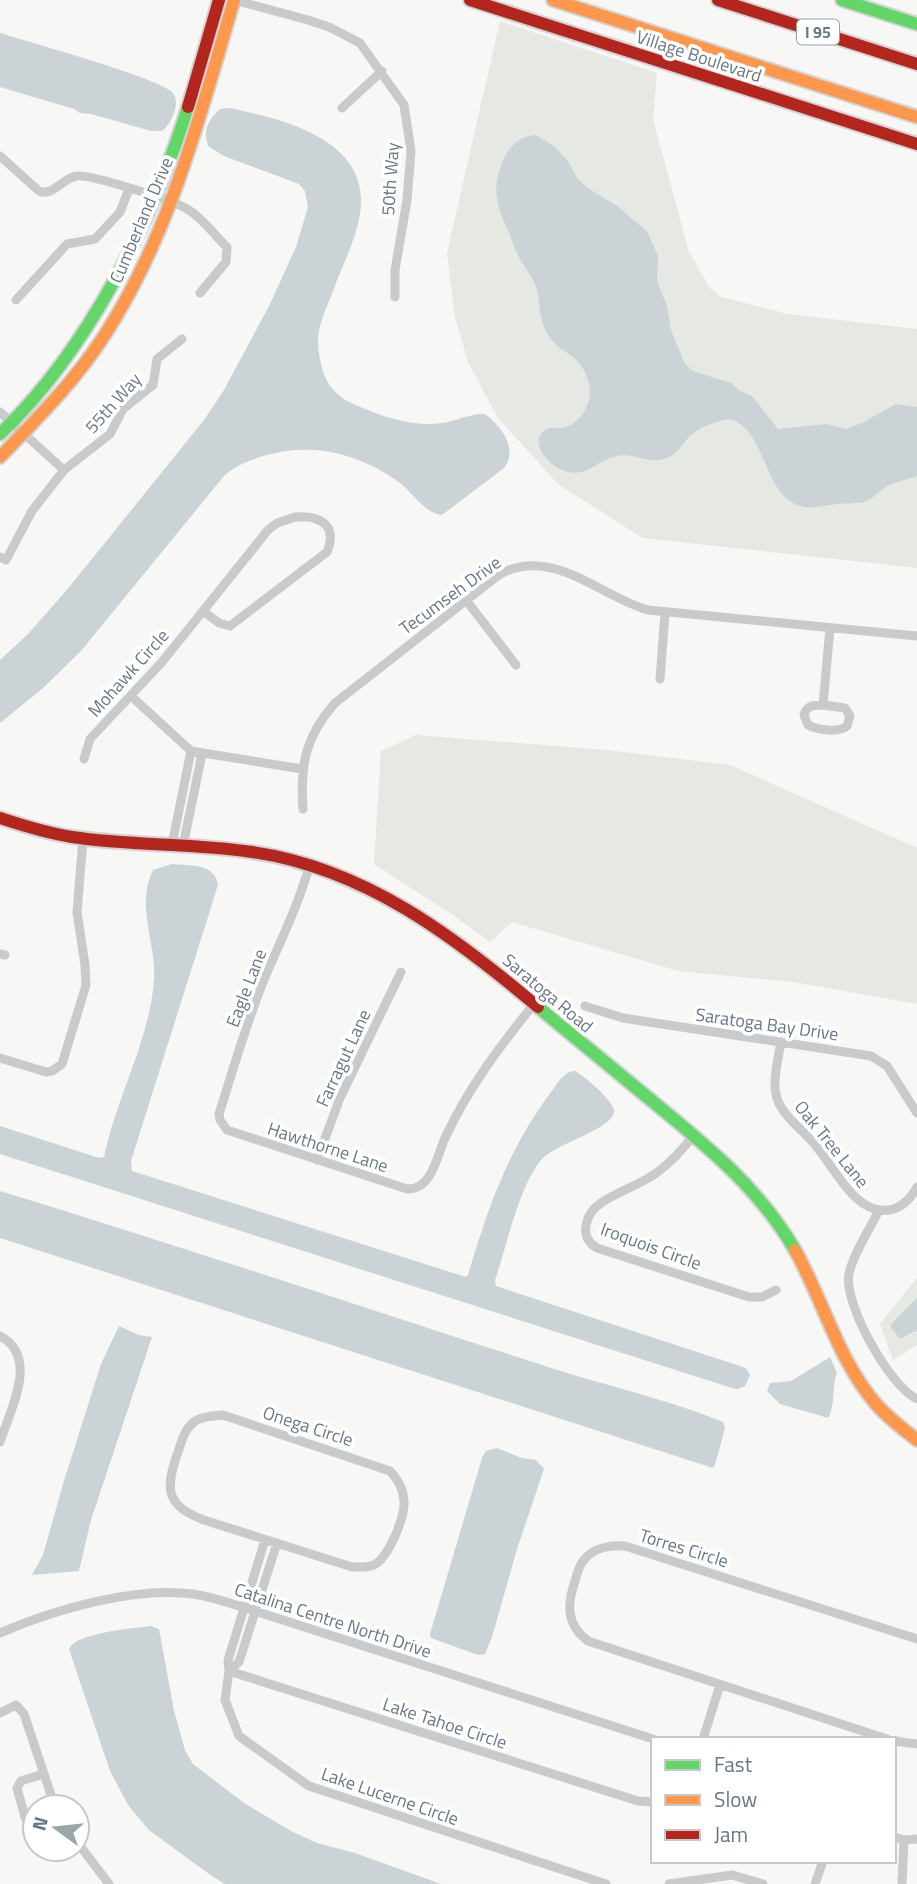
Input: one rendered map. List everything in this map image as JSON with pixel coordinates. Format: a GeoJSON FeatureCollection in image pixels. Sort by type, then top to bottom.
{"type":"FeatureCollection","features":[{"type":"Feature","properties":{"kind":"main road","name":"Cumberland Drive"},"geometry":{"type":"LineString","coordinates":[[0,434],[52,376],[108,292],[164,200],[219,0]]}},
{"type":"Feature","properties":{"kind":"main road","name":"Cumberland Drive"},"geometry":{"type":"LineString","coordinates":[[0,457],[22,432],[47,410],[74,378],[101,340],[133,286],[164,200],[203,106],[234,0]]}},
{"type":"Feature","properties":{"kind":"main road","name":"Village Boulevard"},"geometry":{"type":"LineString","coordinates":[[470,0],[917,144]]}},
{"type":"Feature","properties":{"kind":"main road","name":"Village Boulevard"},"geometry":{"type":"LineString","coordinates":[[553,0],[917,117]]}},
{"type":"Feature","properties":{"kind":"main road","name":"I 95"},"geometry":{"type":"LineString","coordinates":[[718,0],[917,64]]}},
{"type":"Feature","properties":{"kind":"main road","name":"I 95"},"geometry":{"type":"LineString","coordinates":[[842,0],[917,24]]}},
{"type":"Feature","properties":{"kind":"main road","name":"Saratoga Road"},"geometry":{"type":"LineString","coordinates":[[0,818],[48,833],[83,839],[260,852],[310,864],[363,884],[408,907],[456,940],[741,1178],[777,1222],[804,1267],[858,1381],[886,1415],[917,1440]]}},
{"type":"Feature","properties":{"kind":"street","name":"50th Way"},"geometry":{"type":"LineString","coordinates":[[234,0],[329,27],[360,43],[404,105],[411,151],[407,200],[395,270],[396,297]]}},
{"type":"Feature","properties":{"kind":"street"},"geometry":{"type":"LineString","coordinates":[[342,108],[382,71]]}},
{"type":"Feature","properties":{"kind":"street"},"geometry":{"type":"LineString","coordinates":[[0,156],[44,193],[50,192],[64,180],[82,176],[188,209],[227,247],[226,262],[200,293]]}},
{"type":"Feature","properties":{"kind":"street"},"geometry":{"type":"LineString","coordinates":[[16,300],[66,244],[95,239],[120,212],[129,189]]}},
{"type":"Feature","properties":{"kind":"street","name":"55th Way"},"geometry":{"type":"LineString","coordinates":[[0,557],[5,560],[32,511],[64,470],[110,435],[124,409],[153,386],[157,359],[183,339]]}},
{"type":"Feature","properties":{"kind":"street"},"geometry":{"type":"LineString","coordinates":[[0,412],[64,470]]}},
{"type":"Feature","properties":{"kind":"street","name":"Mohawk Circle"},"geometry":{"type":"LineString","coordinates":[[84,760],[90,739],[131,696],[264,535],[289,518],[307,516],[320,520],[329,528],[331,541],[327,552],[236,623],[224,626],[203,611]]}},
{"type":"Feature","properties":{"kind":"street","name":"Tecumseh Drive"},"geometry":{"type":"LineString","coordinates":[[303,810],[302,769],[310,741],[335,703],[466,600],[506,571],[520,566],[541,564],[562,569],[631,605],[665,613],[917,636]]}},
{"type":"Feature","properties":{"kind":"street"},"geometry":{"type":"LineString","coordinates":[[466,600],[516,665]]}},
{"type":"Feature","properties":{"kind":"street"},"geometry":{"type":"LineString","coordinates":[[660,679],[665,613]]}},
{"type":"Feature","properties":{"kind":"street"},"geometry":{"type":"LineString","coordinates":[[823,705],[830,628]]}},
{"type":"Feature","properties":{"kind":"street"},"geometry":{"type":"LineString","coordinates":[[131,696],[191,751],[302,769]]}},
{"type":"Feature","properties":{"kind":"street"},"geometry":{"type":"LineString","coordinates":[[811,705],[823,705],[845,708],[850,716],[845,729],[814,728],[808,725],[804,715],[807,708],[811,705]]}},
{"type":"Feature","properties":{"kind":"street"},"geometry":{"type":"LineString","coordinates":[[178,846],[191,751]]}},
{"type":"Feature","properties":{"kind":"street"},"geometry":{"type":"LineString","coordinates":[[178,846],[202,754]]}},
{"type":"Feature","properties":{"kind":"street"},"geometry":{"type":"LineString","coordinates":[[0,1058],[46,1072],[58,1068],[62,1063],[83,998],[85,965],[77,912],[83,839]]}},
{"type":"Feature","properties":{"kind":"street","name":"Eagle Lane"},"geometry":{"type":"LineString","coordinates":[[223,1125],[219,1114],[245,1031],[293,915],[310,864]]}},
{"type":"Feature","properties":{"kind":"street","name":"Farragut Lane"},"geometry":{"type":"LineString","coordinates":[[317,1160],[340,1098],[401,972]]}},
{"type":"Feature","properties":{"kind":"street","name":"Hawthorne Lane"},"geometry":{"type":"LineString","coordinates":[[223,1125],[233,1133],[407,1189],[419,1187],[424,1184],[473,1085],[534,1004]]}},
{"type":"Feature","properties":{"kind":"street","name":"Saratoga Bay Drive"},"geometry":{"type":"LineString","coordinates":[[585,1006],[623,1018],[865,1054],[877,1058],[891,1071],[917,1113]]}},
{"type":"Feature","properties":{"kind":"street","name":"Oak Tree Lane"},"geometry":{"type":"LineString","coordinates":[[781,1042],[775,1088],[781,1107],[814,1143],[858,1200],[879,1210]]}},
{"type":"Feature","properties":{"kind":"street","name":"Iroquois Circle"},"geometry":{"type":"LineString","coordinates":[[693,1136],[659,1171],[594,1209],[585,1227],[588,1240],[597,1248],[750,1297],[762,1297],[776,1290]]}},
{"type":"Feature","properties":{"kind":"street"},"geometry":{"type":"LineString","coordinates":[[917,1187],[911,1198],[900,1206],[879,1210],[849,1274],[849,1292],[882,1363],[903,1390],[917,1399]]}},
{"type":"Feature","properties":{"kind":"street"},"geometry":{"type":"LineString","coordinates":[[0,1336],[9,1340],[15,1348],[22,1369],[0,1440]]}},
{"type":"Feature","properties":{"kind":"street","name":"Onega Circle"},"geometry":{"type":"LineString","coordinates":[[223,1415],[381,1466],[397,1479],[402,1491],[404,1505],[390,1549],[382,1560],[372,1566],[352,1567],[265,1540],[192,1516],[177,1505],[169,1487],[170,1475],[184,1432],[194,1421],[206,1416],[223,1415]]}},
{"type":"Feature","properties":{"kind":"street"},"geometry":{"type":"LineString","coordinates":[[242,1607],[265,1540]]}},
{"type":"Feature","properties":{"kind":"street"},"geometry":{"type":"LineString","coordinates":[[255,1611],[277,1543]]}},
{"type":"Feature","properties":{"kind":"street","name":"Torres Circle"},"geometry":{"type":"LineString","coordinates":[[881,1737],[595,1645],[581,1636],[572,1623],[569,1607],[573,1586],[583,1560],[598,1549],[625,1546],[917,1639]]}},
{"type":"Feature","properties":{"kind":"street","name":"Catalina Centre North Drive"},"geometry":{"type":"LineString","coordinates":[[0,1633],[77,1606],[134,1596],[192,1594],[255,1611],[651,1738]]}},
{"type":"Feature","properties":{"kind":"street","name":"Lake Lucerne Circle"},"geometry":{"type":"LineString","coordinates":[[242,1607],[228,1660],[225,1700],[239,1736],[309,1786],[606,1884]]}},
{"type":"Feature","properties":{"kind":"street","name":"Lake Lucerne Circle"},"geometry":{"type":"LineString","coordinates":[[229,1671],[239,1662],[255,1611]]}},
{"type":"Feature","properties":{"kind":"street","name":"Lake Tahoe Circle"},"geometry":{"type":"LineString","coordinates":[[229,1671],[638,1801],[651,1802]]}},
{"type":"Feature","properties":{"kind":"street"},"geometry":{"type":"LineString","coordinates":[[703,1737],[720,1685]]}},
{"type":"Feature","properties":{"kind":"street"},"geometry":{"type":"LineString","coordinates":[[0,1713],[13,1706],[19,1707],[24,1714],[50,1793]]}},
{"type":"Feature","properties":{"kind":"street"},"geometry":{"type":"LineString","coordinates":[[896,1741],[917,1744]]}},
{"type":"Feature","properties":{"kind":"street"},"geometry":{"type":"LineString","coordinates":[[21,1804],[16,1788],[20,1781],[43,1774]]}},
{"type":"Feature","properties":{"kind":"street"},"geometry":{"type":"LineString","coordinates":[[902,1884],[899,1839],[917,1839]]}},
{"type":"Feature","properties":{"kind":"street"},"geometry":{"type":"LineString","coordinates":[[91,1861],[108,1884]]}},
{"type":"Feature","properties":{"kind":"street"},"geometry":{"type":"LineString","coordinates":[[815,1884],[822,1863]]}},
{"type":"Feature","properties":{"kind":"street"},"geometry":{"type":"LineString","coordinates":[[669,1884],[732,1875],[763,1884]]}},
{"type":"Feature","properties":{"kind":"shaded area"},"geometry":{"type":"Polygon","coordinates":[[[500,21],[657,73],[653,119],[689,252],[709,287],[722,297],[788,314],[917,329],[917,568],[643,538],[559,485],[498,418],[468,362],[455,318],[447,253],[500,21]]]}},
{"type":"Feature","properties":{"kind":"shaded area"},"geometry":{"type":"Polygon","coordinates":[[[0,33],[120,70],[164,87],[173,93],[175,98],[172,119],[162,131],[151,131],[80,113],[0,87],[0,33]]]}},
{"type":"Feature","properties":{"kind":"shaded area"},"geometry":{"type":"Polygon","coordinates":[[[229,108],[274,119],[320,137],[338,151],[352,168],[360,189],[360,214],[355,233],[318,337],[322,368],[331,387],[347,401],[406,422],[442,423],[485,414],[506,438],[510,453],[508,461],[504,468],[442,515],[424,507],[400,483],[385,473],[337,453],[320,450],[285,451],[238,466],[224,476],[81,651],[42,689],[0,723],[0,660],[28,634],[66,591],[204,420],[224,390],[269,306],[296,247],[308,207],[305,191],[299,184],[224,156],[208,146],[206,130],[212,117],[220,109],[229,108]]]}},
{"type":"Feature","properties":{"kind":"shaded area"},"geometry":{"type":"Polygon","coordinates":[[[536,135],[555,147],[568,161],[577,178],[589,189],[617,206],[647,231],[658,256],[657,281],[667,306],[671,330],[685,364],[693,371],[731,383],[752,396],[778,429],[827,424],[846,429],[896,404],[917,407],[917,476],[890,485],[864,502],[804,507],[790,501],[780,491],[752,436],[730,419],[699,429],[676,453],[662,459],[617,456],[575,473],[558,468],[549,461],[539,446],[541,435],[547,429],[568,426],[580,418],[590,391],[580,365],[552,341],[544,327],[535,283],[517,252],[498,204],[497,179],[506,154],[520,139],[536,135]]]}},
{"type":"Feature","properties":{"kind":"shaded area"},"geometry":{"type":"Polygon","coordinates":[[[416,735],[607,750],[730,765],[917,848],[917,1004],[793,982],[678,971],[512,922],[490,942],[374,864],[381,751],[416,735]]]}},
{"type":"Feature","properties":{"kind":"shaded area"},"geometry":{"type":"Polygon","coordinates":[[[172,864],[207,869],[216,878],[218,885],[131,1161],[132,1171],[466,1277],[510,1159],[560,1080],[567,1073],[575,1071],[605,1097],[614,1113],[603,1125],[549,1153],[534,1170],[514,1217],[495,1280],[496,1286],[746,1368],[750,1375],[745,1386],[732,1388],[0,1154],[0,1126],[99,1158],[104,1157],[151,1004],[154,967],[146,912],[148,884],[153,870],[172,864]]]}},
{"type":"Feature","properties":{"kind":"shaded area"},"geometry":{"type":"Polygon","coordinates":[[[0,1191],[723,1422],[725,1428],[715,1465],[713,1468],[0,1238],[0,1191]]]}},
{"type":"Feature","properties":{"kind":"shaded area"},"geometry":{"type":"Polygon","coordinates":[[[917,1278],[917,1345],[893,1360],[880,1324],[917,1278]]]}},
{"type":"Feature","properties":{"kind":"shaded area"},"geometry":{"type":"Polygon","coordinates":[[[917,1298],[917,1330],[900,1339],[891,1324],[917,1298]]]}},
{"type":"Feature","properties":{"kind":"shaded area"},"geometry":{"type":"Polygon","coordinates":[[[119,1326],[139,1335],[152,1337],[91,1520],[79,1571],[32,1575],[43,1555],[101,1364],[119,1326]]]}},
{"type":"Feature","properties":{"kind":"shaded area"},"geometry":{"type":"Polygon","coordinates":[[[830,1357],[837,1373],[828,1418],[780,1404],[767,1391],[770,1383],[791,1381],[830,1357]]]}},
{"type":"Feature","properties":{"kind":"shaded area"},"geometry":{"type":"Polygon","coordinates":[[[497,1448],[522,1458],[536,1460],[544,1469],[517,1549],[492,1637],[485,1654],[478,1655],[431,1638],[430,1634],[482,1458],[486,1451],[497,1448]]]}},
{"type":"Feature","properties":{"kind":"shaded area"},"geometry":{"type":"Polygon","coordinates":[[[151,1626],[159,1629],[174,1711],[185,1750],[193,1764],[244,1803],[291,1831],[317,1843],[355,1853],[441,1884],[225,1884],[149,1830],[128,1805],[110,1771],[69,1649],[93,1635],[151,1626]]]}},
{"type":"Feature","properties":{"kind":"traffic: fast"},"geometry":{"type":"LineString","coordinates":[[842,0],[917,24]]}},
{"type":"Feature","properties":{"kind":"traffic: fast"},"geometry":{"type":"LineString","coordinates":[[0,434],[32,401],[61,364],[114,282],[156,195],[188,107]]}},
{"type":"Feature","properties":{"kind":"traffic: fast"},"geometry":{"type":"LineString","coordinates":[[538,1007],[728,1166],[764,1205],[795,1250]]}},
{"type":"Feature","properties":{"kind":"traffic: slow"},"geometry":{"type":"LineString","coordinates":[[0,457],[81,369],[127,297],[165,216],[181,173],[234,0]]}},
{"type":"Feature","properties":{"kind":"traffic: slow"},"geometry":{"type":"LineString","coordinates":[[553,0],[917,117]]}},
{"type":"Feature","properties":{"kind":"traffic: slow"},"geometry":{"type":"LineString","coordinates":[[795,1250],[841,1349],[863,1387],[886,1414],[917,1440]]}},
{"type":"Feature","properties":{"kind":"traffic: jam"},"geometry":{"type":"LineString","coordinates":[[188,107],[219,0]]}},
{"type":"Feature","properties":{"kind":"traffic: jam"},"geometry":{"type":"LineString","coordinates":[[470,0],[917,144]]}},
{"type":"Feature","properties":{"kind":"traffic: jam"},"geometry":{"type":"LineString","coordinates":[[718,0],[917,64]]}},
{"type":"Feature","properties":{"kind":"traffic: jam"},"geometry":{"type":"LineString","coordinates":[[0,818],[72,837],[252,852],[293,860],[332,873],[370,889],[440,931],[538,1007]]}}]}
